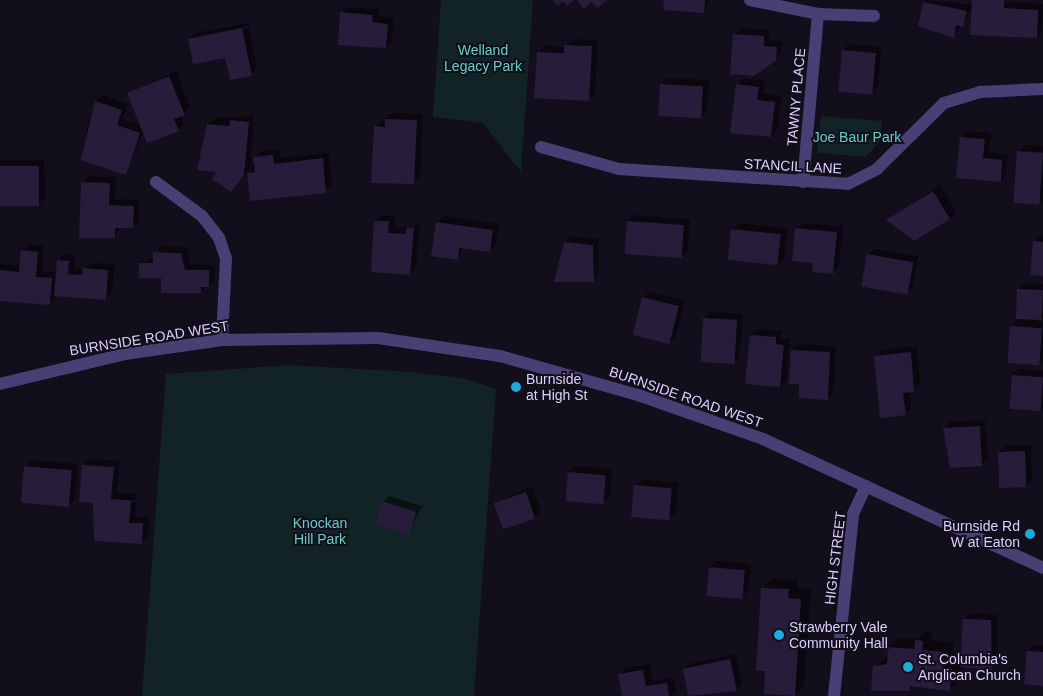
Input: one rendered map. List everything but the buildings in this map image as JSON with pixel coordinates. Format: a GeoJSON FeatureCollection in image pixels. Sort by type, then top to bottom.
{"type":"FeatureCollection","features":[{"type":"Feature","properties":{"kind":"street"},"geometry":{"type":"LineString","coordinates":[[750,0],[818,14],[874,16]]}},
{"type":"Feature","properties":{"kind":"street","name":"TAWNY PLACE"},"geometry":{"type":"LineString","coordinates":[[803,182],[818,14]]}},
{"type":"Feature","properties":{"kind":"street","name":"STANCIL LANE"},"geometry":{"type":"LineString","coordinates":[[542,147],[619,168],[848,184],[863,178],[888,159],[924,119],[959,96],[1043,89]]}},
{"type":"Feature","properties":{"kind":"street"},"geometry":{"type":"LineString","coordinates":[[156,182],[202,216],[219,238],[226,258],[222,340]]}},
{"type":"Feature","properties":{"kind":"street","name":"BURNSIDE ROAD WEST"},"geometry":{"type":"LineString","coordinates":[[0,384],[116,356],[222,340],[378,338],[500,356],[667,404],[763,439],[1043,568]]}},
{"type":"Feature","properties":{"kind":"street","name":"HIGH STREET"},"geometry":{"type":"LineString","coordinates":[[834,696],[853,514],[866,486]]}},
{"type":"Feature","properties":{"kind":"green space","name":"Welland Legacy Park"},"geometry":{"type":"Polygon","coordinates":[[[441,0],[533,0],[521,172],[483,123],[433,117],[441,0]]]}},
{"type":"Feature","properties":{"kind":"green space","name":"Joe Baur Park"},"geometry":{"type":"Polygon","coordinates":[[[821,116],[882,121],[880,141],[866,157],[817,153],[821,116]]]}},
{"type":"Feature","properties":{"kind":"green space","name":"Knockan Hill Park"},"geometry":{"type":"Polygon","coordinates":[[[290,365],[412,372],[467,379],[496,389],[474,696],[142,696],[166,374],[290,365]]]}},
{"type":"Feature","properties":{"kind":"place","name":"Burnside at High St"},"geometry":{"type":"Point","coordinates":[516,387]}},
{"type":"Feature","properties":{"kind":"place","name":"Burnside Rd W at Eaton"},"geometry":{"type":"Point","coordinates":[1030,534]}},
{"type":"Feature","properties":{"kind":"place","name":"Strawberry Vale Community Hall"},"geometry":{"type":"Point","coordinates":[779,635]}},
{"type":"Feature","properties":{"kind":"place","name":"St. Columbia's Anglican Church"},"geometry":{"type":"Point","coordinates":[908,667]}}]}
